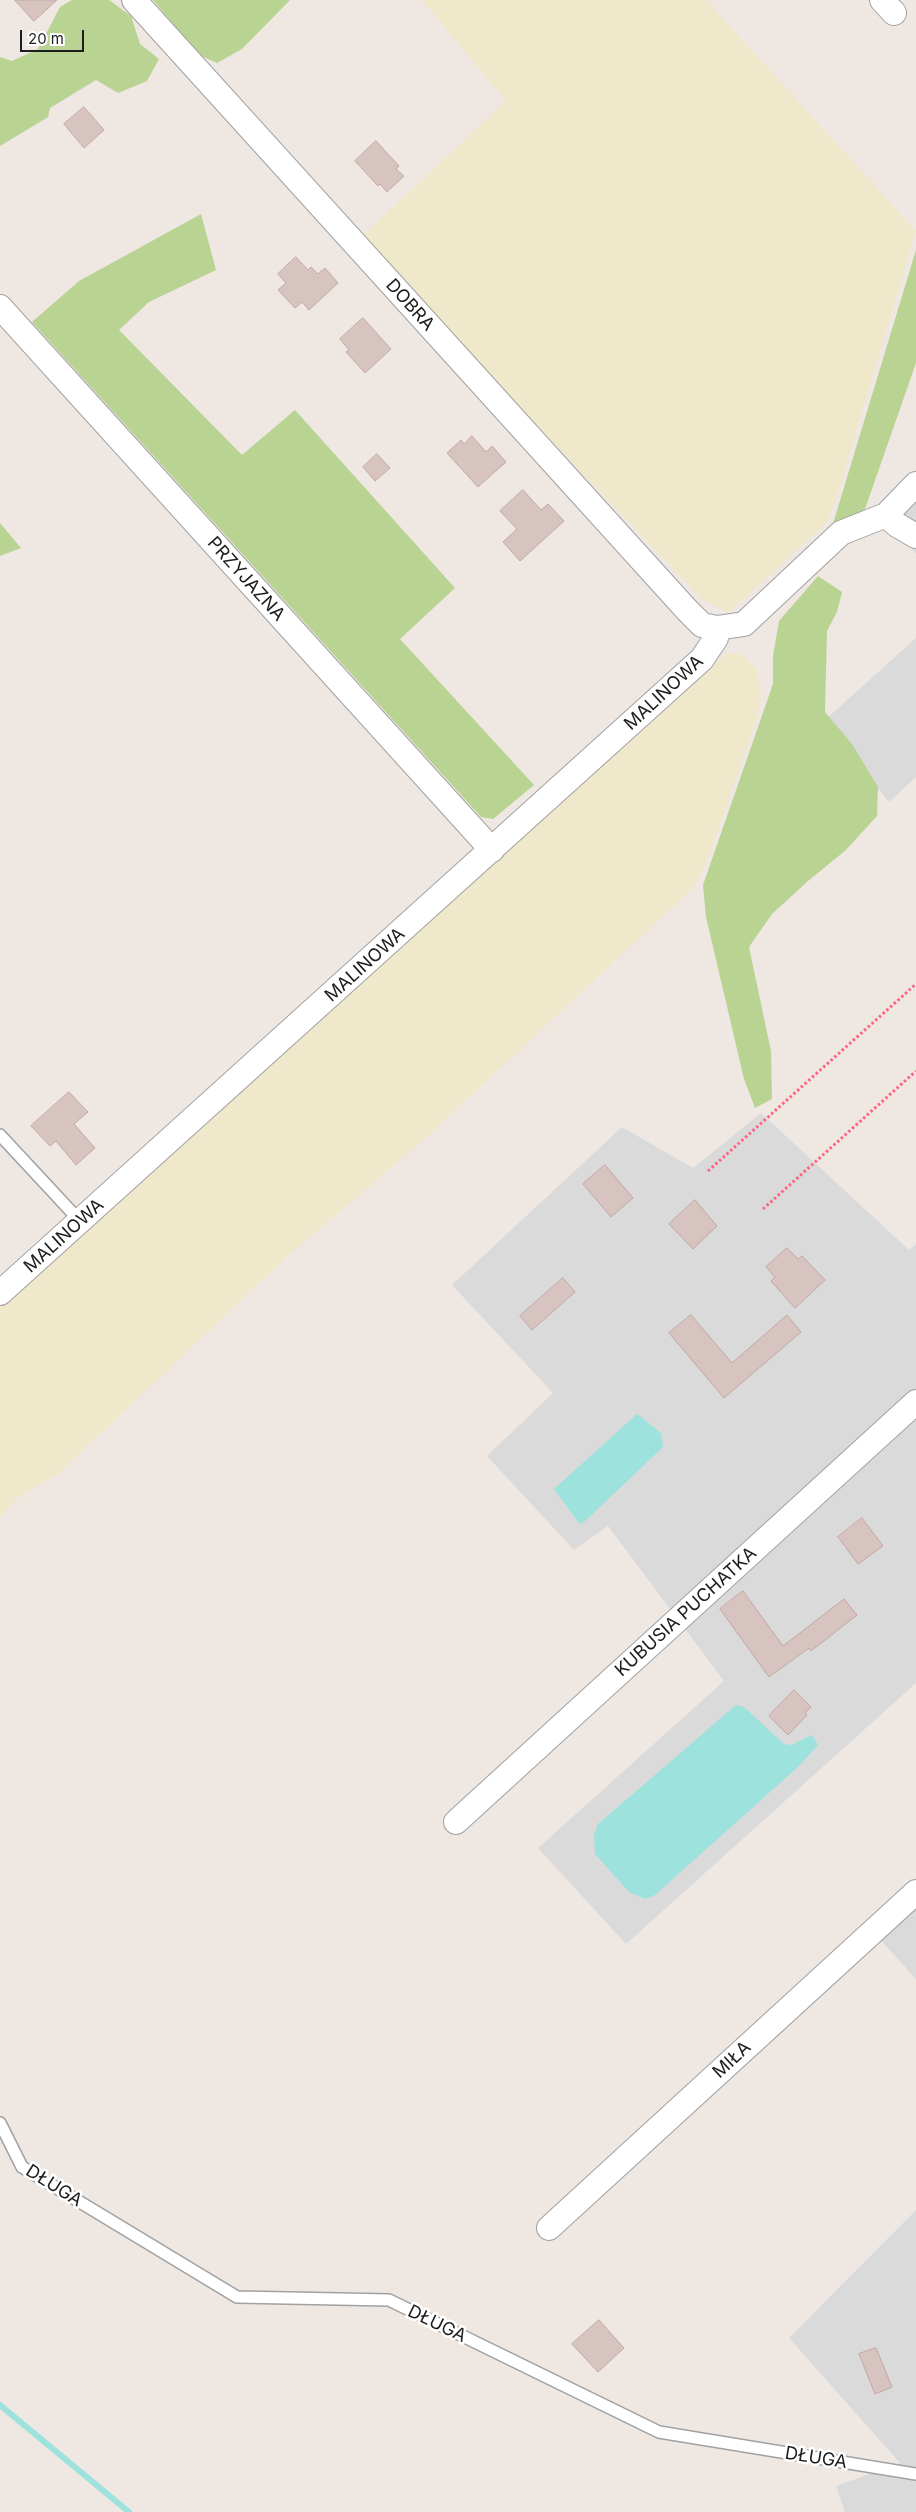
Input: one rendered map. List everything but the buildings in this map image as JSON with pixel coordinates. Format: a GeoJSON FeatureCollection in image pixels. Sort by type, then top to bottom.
{"type":"FeatureCollection","features":[{"type":"Feature","properties":{"kind":"street","name":"DOBRA"},"geometry":{"type":"LineString","coordinates":[[134,0],[686,610],[702,625],[717,628]]}},
{"type":"Feature","properties":{"kind":"street","name":"PRZYJAZNA"},"geometry":{"type":"LineString","coordinates":[[0,307],[492,850]]}},
{"type":"Feature","properties":{"kind":"street"},"geometry":{"type":"LineString","coordinates":[[717,628],[744,624],[841,533],[886,515],[916,484]]}},
{"type":"Feature","properties":{"kind":"street"},"geometry":{"type":"LineString","coordinates":[[886,515],[897,525],[916,536]]}},
{"type":"Feature","properties":{"kind":"street","name":"MALINOWA"},"geometry":{"type":"LineString","coordinates":[[0,1294],[702,659],[716,638],[717,628]]}},
{"type":"Feature","properties":{"kind":"street","name":"KUBUSIA PUCHATKA"},"geometry":{"type":"LineString","coordinates":[[456,1822],[916,1402]]}},
{"type":"Feature","properties":{"kind":"street","name":"MIŁA"},"geometry":{"type":"LineString","coordinates":[[549,2228],[916,1892]]}},
{"type":"Feature","properties":{"kind":"lane"},"geometry":{"type":"LineString","coordinates":[[0,1135],[80,1221]]}},
{"type":"Feature","properties":{"kind":"lane","name":"DŁUGA"},"geometry":{"type":"LineString","coordinates":[[0,2123],[22,2168],[237,2297],[389,2300],[659,2432],[916,2474]]}},
{"type":"Feature","properties":{"kind":"path"},"geometry":{"type":"LineString","coordinates":[[708,1171],[916,984]]}},
{"type":"Feature","properties":{"kind":"path"},"geometry":{"type":"LineString","coordinates":[[764,1209],[916,1071]]}},
{"type":"Feature","properties":{"kind":"shaded area"},"geometry":{"type":"Polygon","coordinates":[[[422,0],[706,0],[916,231],[836,499],[827,522],[728,613],[702,599],[359,239],[506,101],[422,0]]]}},
{"type":"Feature","properties":{"kind":"shaded area"},"geometry":{"type":"Polygon","coordinates":[[[916,492],[916,554],[886,519],[916,492]]]}},
{"type":"Feature","properties":{"kind":"shaded area"},"geometry":{"type":"Polygon","coordinates":[[[916,638],[916,777],[889,802],[825,720],[916,638]]]}},
{"type":"Feature","properties":{"kind":"shaded area"},"geometry":{"type":"Polygon","coordinates":[[[727,653],[743,655],[757,669],[761,695],[757,718],[707,862],[691,890],[418,1145],[290,1254],[59,1473],[17,1498],[0,1518],[0,1307],[316,1020],[727,653]]]}},
{"type":"Feature","properties":{"kind":"shaded area"},"geometry":{"type":"Polygon","coordinates":[[[761,1113],[909,1250],[916,1244],[916,1683],[626,1944],[538,1848],[724,1681],[608,1526],[574,1550],[487,1456],[553,1393],[452,1285],[622,1127],[693,1168],[761,1113]]]}},
{"type":"Feature","properties":{"kind":"shaded area"},"geometry":{"type":"Polygon","coordinates":[[[916,1900],[916,1979],[877,1936],[916,1900]]]}},
{"type":"Feature","properties":{"kind":"shaded area"},"geometry":{"type":"Polygon","coordinates":[[[916,2210],[916,2512],[845,2512],[836,2486],[900,2463],[789,2338],[916,2210]]]}},
{"type":"Feature","properties":{"kind":"green space"},"geometry":{"type":"Polygon","coordinates":[[[72,0],[109,0],[131,16],[140,44],[159,59],[147,81],[118,93],[96,80],[50,108],[48,117],[0,146],[0,57],[12,61],[38,49],[60,7],[72,0]]]}},
{"type":"Feature","properties":{"kind":"green space"},"geometry":{"type":"Polygon","coordinates":[[[153,0],[290,0],[242,49],[217,63],[199,55],[153,0]]]}},
{"type":"Feature","properties":{"kind":"green space"},"geometry":{"type":"Polygon","coordinates":[[[201,214],[216,270],[149,302],[119,330],[242,455],[295,410],[455,588],[400,639],[534,785],[493,819],[481,817],[32,322],[79,281],[201,214]]]}},
{"type":"Feature","properties":{"kind":"green space"},"geometry":{"type":"Polygon","coordinates":[[[916,250],[916,363],[865,509],[832,527],[916,250]]]}},
{"type":"Feature","properties":{"kind":"green space"},"geometry":{"type":"Polygon","coordinates":[[[0,523],[21,548],[0,556],[0,523]]]}},
{"type":"Feature","properties":{"kind":"green space"},"geometry":{"type":"Polygon","coordinates":[[[818,576],[842,592],[837,612],[827,631],[825,712],[852,744],[878,787],[877,816],[846,850],[772,914],[749,947],[771,1051],[772,1099],[755,1108],[744,1079],[706,917],[703,885],[773,684],[773,656],[779,621],[818,576]]]}},
{"type":"Feature","properties":{"kind":"water"},"geometry":{"type":"Polygon","coordinates":[[[637,1414],[661,1433],[663,1447],[583,1523],[579,1523],[554,1489],[637,1414]]]}},
{"type":"Feature","properties":{"kind":"water"},"geometry":{"type":"Polygon","coordinates":[[[736,1705],[744,1707],[784,1744],[791,1745],[812,1735],[818,1745],[799,1766],[655,1895],[645,1899],[629,1892],[595,1854],[594,1835],[598,1824],[736,1705]]]}},
{"type":"Feature","properties":{"kind":"waterway"},"geometry":{"type":"LineString","coordinates":[[0,2405],[129,2512]]}}]}
